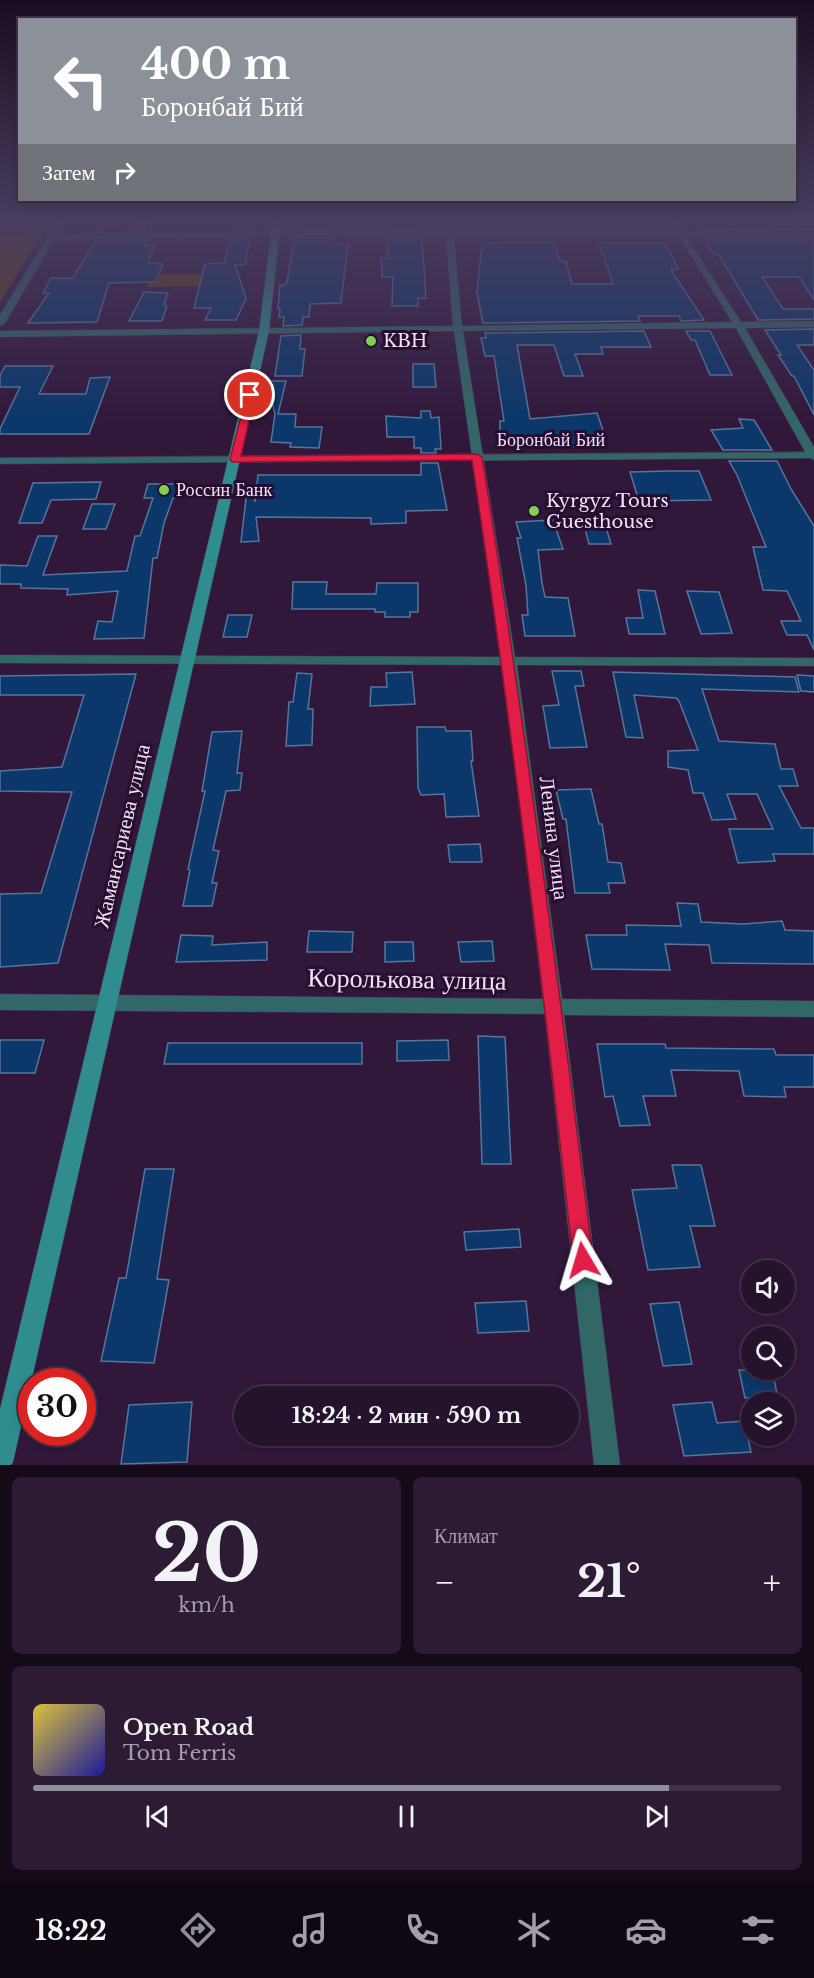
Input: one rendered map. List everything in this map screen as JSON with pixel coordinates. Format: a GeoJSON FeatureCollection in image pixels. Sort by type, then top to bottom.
{"type":"FeatureCollection","features":[{"type":"Feature","properties":{"kind":"main road","name":"Жамансариева улица"},"geometry":{"type":"LineString","coordinates":[[0,1462],[106,1001],[235,459],[264,331],[270,286]]}},
{"type":"Feature","properties":{"kind":"street"},"geometry":{"type":"LineString","coordinates":[[0,323],[23,286]]}},
{"type":"Feature","properties":{"kind":"street","name":"Ленина улица"},"geometry":{"type":"LineString","coordinates":[[454,286],[458,330],[508,661],[554,1009],[607,1465]]}},
{"type":"Feature","properties":{"kind":"street"},"geometry":{"type":"LineString","coordinates":[[714,286],[814,456]]}},
{"type":"Feature","properties":{"kind":"street"},"geometry":{"type":"LineString","coordinates":[[0,334],[814,324]]}},
{"type":"Feature","properties":{"kind":"street","name":"Боронбай Бий"},"geometry":{"type":"LineString","coordinates":[[0,461],[814,456]]}},
{"type":"Feature","properties":{"kind":"street"},"geometry":{"type":"LineString","coordinates":[[0,659],[814,662]]}},
{"type":"Feature","properties":{"kind":"street","name":"Королькова улица"},"geometry":{"type":"LineString","coordinates":[[0,1002],[106,1001],[554,1009],[814,1009]]}},
{"type":"Feature","properties":{"kind":"shaded area"},"geometry":{"type":"Polygon","coordinates":[[[0,286],[10,286],[0,302],[0,286]]]}},
{"type":"Feature","properties":{"kind":"building"},"geometry":{"type":"Polygon","coordinates":[[[47,286],[108,286],[97,322],[28,323],[49,293],[43,293],[47,286]]]}},
{"type":"Feature","properties":{"kind":"building"},"geometry":{"type":"Polygon","coordinates":[[[199,286],[242,286],[246,299],[236,320],[205,320],[211,308],[194,308],[199,286]]]}},
{"type":"Feature","properties":{"kind":"building"},"geometry":{"type":"Polygon","coordinates":[[[280,286],[343,286],[341,303],[310,304],[309,317],[303,317],[302,325],[283,326],[284,317],[279,317],[280,309],[278,309],[280,286]]]}},
{"type":"Feature","properties":{"kind":"building"},"geometry":{"type":"Polygon","coordinates":[[[393,286],[425,286],[426,298],[418,298],[418,306],[392,306],[393,286]]]}},
{"type":"Feature","properties":{"kind":"building"},"geometry":{"type":"Polygon","coordinates":[[[478,286],[682,286],[704,320],[681,321],[679,316],[638,316],[640,321],[483,323],[478,286]]]}},
{"type":"Feature","properties":{"kind":"building"},"geometry":{"type":"Polygon","coordinates":[[[738,286],[768,286],[783,309],[814,309],[814,319],[758,320],[738,286]]]}},
{"type":"Feature","properties":{"kind":"building"},"geometry":{"type":"Polygon","coordinates":[[[805,286],[814,286],[814,300],[805,286]]]}},
{"type":"Feature","properties":{"kind":"building"},"geometry":{"type":"Polygon","coordinates":[[[144,292],[168,293],[162,321],[129,321],[144,292]]]}},
{"type":"Feature","properties":{"kind":"building"},"geometry":{"type":"Polygon","coordinates":[[[814,329],[814,345],[797,345],[814,370],[814,415],[794,376],[778,355],[781,355],[765,330],[814,329]]]}},
{"type":"Feature","properties":{"kind":"building"},"geometry":{"type":"Polygon","coordinates":[[[644,331],[651,347],[601,347],[603,354],[575,354],[583,376],[564,376],[554,345],[517,345],[530,419],[597,413],[605,436],[578,436],[579,447],[500,445],[500,421],[504,421],[494,356],[485,356],[481,338],[486,338],[485,333],[644,331]]]}},
{"type":"Feature","properties":{"kind":"building"},"geometry":{"type":"Polygon","coordinates":[[[686,331],[710,331],[732,375],[710,375],[695,340],[691,340],[686,331]]]}},
{"type":"Feature","properties":{"kind":"building"},"geometry":{"type":"Polygon","coordinates":[[[301,335],[300,349],[305,349],[302,376],[275,376],[281,336],[301,335]]]}},
{"type":"Feature","properties":{"kind":"building"},"geometry":{"type":"Polygon","coordinates":[[[413,364],[434,364],[436,387],[413,387],[413,364]]]}},
{"type":"Feature","properties":{"kind":"building"},"geometry":{"type":"Polygon","coordinates":[[[5,366],[53,366],[39,394],[86,394],[90,378],[110,377],[89,434],[0,434],[0,429],[20,387],[0,387],[0,376],[5,366]]]}},
{"type":"Feature","properties":{"kind":"building"},"geometry":{"type":"Polygon","coordinates":[[[267,381],[286,381],[278,414],[296,414],[295,427],[322,427],[319,448],[290,447],[291,443],[271,442],[275,414],[267,381]]]}},
{"type":"Feature","properties":{"kind":"building"},"geometry":{"type":"Polygon","coordinates":[[[421,411],[430,411],[431,418],[439,417],[441,449],[435,449],[436,453],[421,453],[421,448],[414,448],[414,437],[387,437],[386,416],[421,418],[421,411]]]}},
{"type":"Feature","properties":{"kind":"building"},"geometry":{"type":"Polygon","coordinates":[[[739,419],[754,420],[772,450],[723,450],[711,430],[743,428],[739,419]]]}},
{"type":"Feature","properties":{"kind":"building"},"geometry":{"type":"Polygon","coordinates":[[[729,461],[777,461],[814,526],[814,650],[807,635],[787,635],[781,621],[801,621],[787,591],[763,590],[753,547],[766,547],[737,475],[729,461]]]}},
{"type":"Feature","properties":{"kind":"building"},"geometry":{"type":"Polygon","coordinates":[[[421,463],[438,463],[447,510],[406,511],[406,523],[371,524],[371,518],[256,517],[259,541],[241,542],[247,490],[253,490],[255,502],[258,475],[421,475],[421,463]]]}},
{"type":"Feature","properties":{"kind":"building"},"geometry":{"type":"Polygon","coordinates":[[[699,471],[711,500],[639,501],[630,472],[699,471]]]}},
{"type":"Feature","properties":{"kind":"building"},"geometry":{"type":"Polygon","coordinates":[[[101,482],[96,499],[51,500],[42,523],[19,523],[33,483],[101,482]]]}},
{"type":"Feature","properties":{"kind":"building"},"geometry":{"type":"Polygon","coordinates":[[[148,484],[182,484],[178,498],[173,498],[164,523],[157,558],[153,558],[144,638],[94,639],[98,621],[112,622],[118,591],[67,595],[68,589],[21,588],[21,584],[0,584],[0,565],[27,566],[38,536],[57,536],[43,575],[127,571],[135,536],[140,536],[153,498],[144,498],[148,484]]]}},
{"type":"Feature","properties":{"kind":"building"},"geometry":{"type":"Polygon","coordinates":[[[92,504],[115,504],[106,529],[83,529],[92,504]]]}},
{"type":"Feature","properties":{"kind":"building"},"geometry":{"type":"Polygon","coordinates":[[[553,520],[563,549],[538,550],[542,583],[545,597],[568,598],[575,636],[525,636],[522,615],[528,615],[526,585],[517,538],[521,538],[516,522],[553,520]]]}},
{"type":"Feature","properties":{"kind":"building"},"geometry":{"type":"Polygon","coordinates":[[[583,521],[604,521],[611,544],[589,544],[583,521]]]}},
{"type":"Feature","properties":{"kind":"building"},"geometry":{"type":"Polygon","coordinates":[[[293,582],[327,582],[326,594],[376,594],[377,583],[418,583],[418,612],[410,612],[410,617],[385,617],[385,612],[375,612],[375,609],[292,609],[293,582]]]}},
{"type":"Feature","properties":{"kind":"building"},"geometry":{"type":"Polygon","coordinates":[[[638,590],[655,591],[665,634],[629,634],[626,618],[643,618],[638,590]]]}},
{"type":"Feature","properties":{"kind":"building"},"geometry":{"type":"Polygon","coordinates":[[[687,591],[719,592],[732,633],[701,634],[687,591]]]}},
{"type":"Feature","properties":{"kind":"building"},"geometry":{"type":"Polygon","coordinates":[[[228,615],[252,615],[247,637],[223,637],[228,615]]]}},
{"type":"Feature","properties":{"kind":"building"},"geometry":{"type":"Polygon","coordinates":[[[552,671],[581,671],[584,686],[575,686],[587,747],[550,748],[543,706],[559,705],[552,671]]]}},
{"type":"Feature","properties":{"kind":"building"},"geometry":{"type":"Polygon","coordinates":[[[412,672],[415,704],[370,706],[371,687],[387,687],[386,673],[412,672]]]}},
{"type":"Feature","properties":{"kind":"building"},"geometry":{"type":"Polygon","coordinates":[[[613,672],[795,677],[799,692],[702,689],[719,741],[775,744],[781,769],[793,769],[798,786],[779,786],[801,828],[814,828],[814,854],[773,854],[775,861],[738,863],[729,829],[773,829],[757,794],[727,794],[736,819],[712,820],[703,793],[693,793],[688,770],[668,767],[668,751],[698,750],[679,701],[676,698],[634,695],[643,738],[626,737],[613,672]]]}},
{"type":"Feature","properties":{"kind":"building"},"geometry":{"type":"Polygon","coordinates":[[[297,673],[312,674],[308,709],[313,709],[312,745],[286,746],[289,702],[293,702],[297,673]]]}},
{"type":"Feature","properties":{"kind":"building"},"geometry":{"type":"Polygon","coordinates":[[[136,674],[58,963],[0,967],[0,894],[41,893],[72,792],[0,791],[0,771],[62,767],[84,695],[0,695],[0,676],[136,674]]]}},
{"type":"Feature","properties":{"kind":"building"},"geometry":{"type":"Polygon","coordinates":[[[797,675],[814,676],[814,692],[801,691],[797,675]]]}},
{"type":"Feature","properties":{"kind":"building"},"geometry":{"type":"Polygon","coordinates":[[[417,727],[445,727],[446,731],[471,731],[473,761],[471,761],[479,816],[446,817],[444,794],[421,795],[418,788],[417,727]]]}},
{"type":"Feature","properties":{"kind":"building"},"geometry":{"type":"Polygon","coordinates":[[[242,731],[237,773],[242,773],[240,790],[226,791],[213,850],[219,851],[212,883],[217,883],[212,906],[183,906],[190,870],[188,869],[205,791],[202,791],[212,732],[242,731]]]}},
{"type":"Feature","properties":{"kind":"building"},"geometry":{"type":"Polygon","coordinates":[[[591,789],[599,824],[602,824],[608,862],[621,863],[625,883],[608,883],[610,893],[575,893],[566,819],[563,819],[556,790],[591,789]]]}},
{"type":"Feature","properties":{"kind":"building"},"geometry":{"type":"Polygon","coordinates":[[[480,844],[482,862],[450,862],[448,845],[480,844]]]}},
{"type":"Feature","properties":{"kind":"building"},"geometry":{"type":"Polygon","coordinates":[[[677,903],[698,904],[701,922],[743,924],[782,921],[785,930],[814,931],[814,964],[712,963],[709,945],[665,944],[670,970],[592,969],[586,935],[627,935],[626,925],[681,926],[677,903]]]}},
{"type":"Feature","properties":{"kind":"building"},"geometry":{"type":"Polygon","coordinates":[[[309,931],[353,932],[352,952],[307,952],[309,931]]]}},
{"type":"Feature","properties":{"kind":"building"},"geometry":{"type":"Polygon","coordinates":[[[181,935],[213,936],[212,945],[267,942],[267,960],[176,962],[181,935]]]}},
{"type":"Feature","properties":{"kind":"building"},"geometry":{"type":"Polygon","coordinates":[[[492,941],[494,961],[461,962],[458,942],[492,941]]]}},
{"type":"Feature","properties":{"kind":"building"},"geometry":{"type":"Polygon","coordinates":[[[385,942],[413,942],[414,961],[385,962],[385,942]]]}},
{"type":"Feature","properties":{"kind":"building"},"geometry":{"type":"Polygon","coordinates":[[[478,1036],[505,1037],[511,1164],[482,1164],[478,1036]]]}},
{"type":"Feature","properties":{"kind":"building"},"geometry":{"type":"Polygon","coordinates":[[[0,1040],[44,1040],[35,1073],[0,1073],[0,1040]]]}},
{"type":"Feature","properties":{"kind":"building"},"geometry":{"type":"Polygon","coordinates":[[[448,1040],[449,1060],[397,1061],[397,1041],[448,1040]]]}},
{"type":"Feature","properties":{"kind":"building"},"geometry":{"type":"Polygon","coordinates":[[[168,1043],[362,1043],[362,1064],[164,1064],[168,1043]]]}},
{"type":"Feature","properties":{"kind":"building"},"geometry":{"type":"Polygon","coordinates":[[[597,1044],[665,1044],[666,1048],[774,1049],[776,1055],[814,1055],[814,1087],[784,1087],[786,1097],[744,1096],[739,1071],[671,1070],[676,1096],[643,1096],[650,1125],[620,1126],[613,1096],[605,1097],[597,1044]]]}},
{"type":"Feature","properties":{"kind":"building"},"geometry":{"type":"Polygon","coordinates":[[[672,1165],[701,1165],[715,1226],[690,1226],[700,1267],[648,1270],[632,1190],[677,1188],[672,1165]]]}},
{"type":"Feature","properties":{"kind":"building"},"geometry":{"type":"Polygon","coordinates":[[[145,1169],[174,1169],[157,1279],[169,1280],[154,1363],[101,1361],[119,1278],[126,1278],[145,1169]]]}},
{"type":"Feature","properties":{"kind":"building"},"geometry":{"type":"Polygon","coordinates":[[[519,1229],[521,1247],[466,1250],[464,1232],[519,1229]]]}},
{"type":"Feature","properties":{"kind":"building"},"geometry":{"type":"Polygon","coordinates":[[[526,1301],[529,1331],[478,1333],[475,1303],[526,1301]]]}},
{"type":"Feature","properties":{"kind":"building"},"geometry":{"type":"Polygon","coordinates":[[[679,1302],[692,1364],[663,1366],[650,1304],[679,1302]]]}},
{"type":"Feature","properties":{"kind":"building"},"geometry":{"type":"Polygon","coordinates":[[[741,1380],[774,1380],[777,1392],[744,1392],[741,1380]]]}},
{"type":"Feature","properties":{"kind":"building"},"geometry":{"type":"Polygon","coordinates":[[[192,1402],[187,1462],[121,1464],[129,1405],[192,1402]]]}},
{"type":"Feature","properties":{"kind":"building"},"geometry":{"type":"Polygon","coordinates":[[[712,1402],[717,1423],[741,1421],[741,1446],[750,1446],[751,1452],[684,1456],[673,1405],[712,1402]]]}},
{"type":"Feature","properties":{"kind":"place","name":"KBH"},"geometry":{"type":"Point","coordinates":[371,341]}},
{"type":"Feature","properties":{"kind":"place","name":"Россин Банк"},"geometry":{"type":"Point","coordinates":[164,490]}},
{"type":"Feature","properties":{"kind":"place","name":"Kyrgyz Tours Guesthouse"},"geometry":{"type":"Point","coordinates":[534,511]}},
{"type":"Feature","properties":{"kind":"route"},"geometry":{"type":"LineString","coordinates":[[250,395],[235,459],[477,457],[508,661],[554,1009],[583,1260]]}}]}
